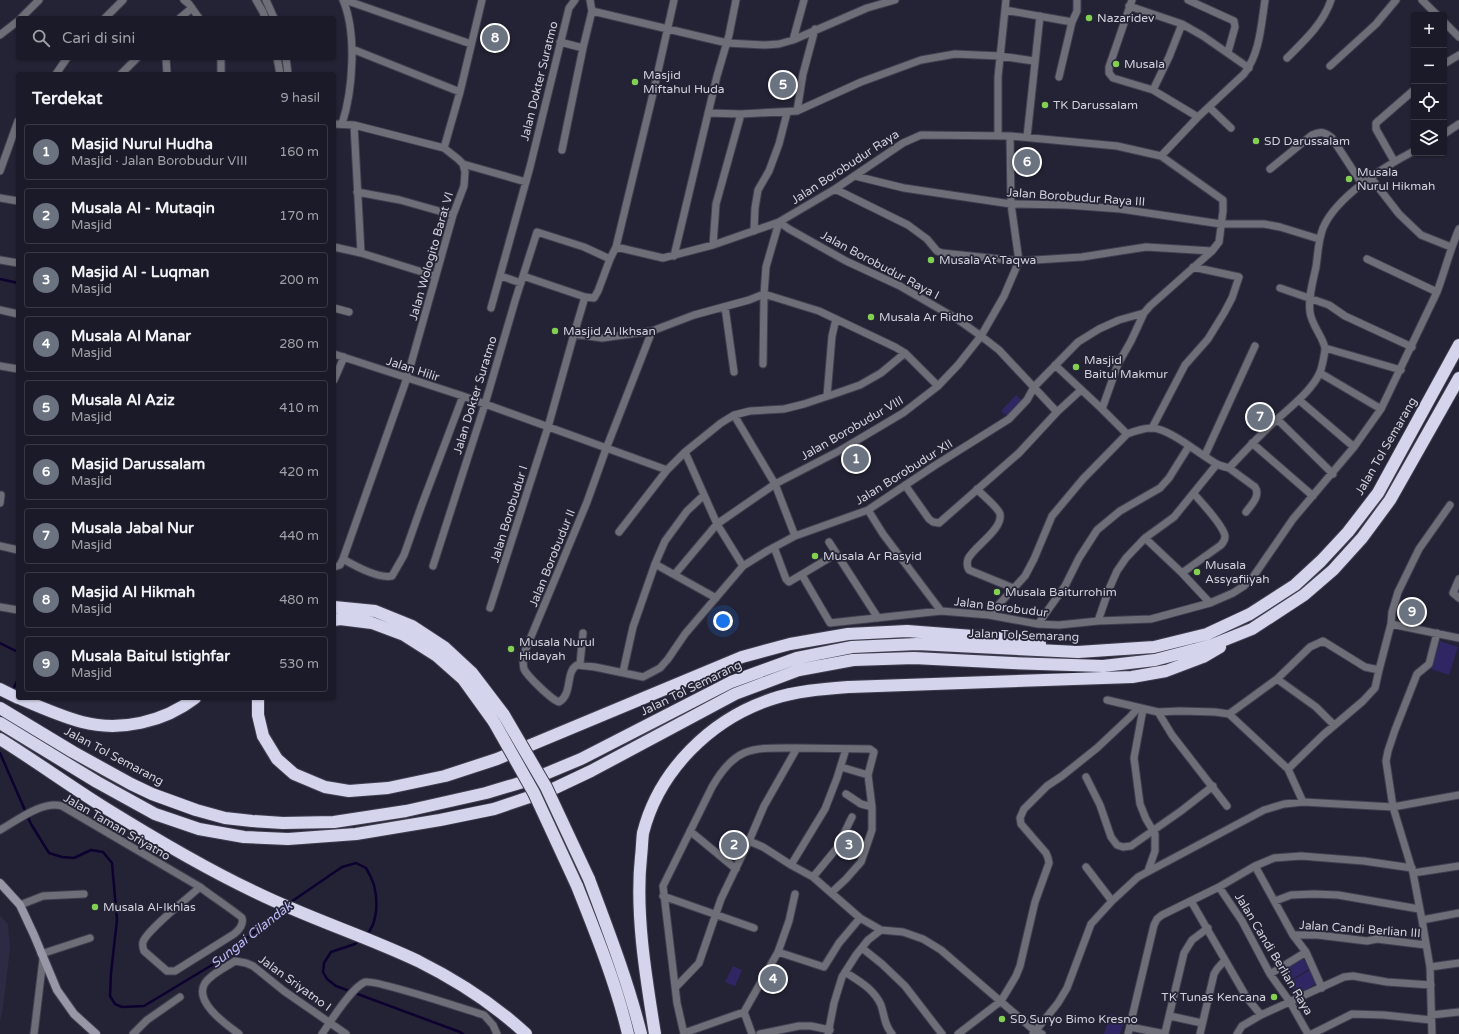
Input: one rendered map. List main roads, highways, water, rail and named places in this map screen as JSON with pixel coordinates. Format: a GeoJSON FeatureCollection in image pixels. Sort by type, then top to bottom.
{"type":"FeatureCollection","features":[{"type":"Feature","properties":{"kind":"highway","name":"Jalan Tol Semarang"},"geometry":{"type":"LineString","coordinates":[[0,708],[131,784],[152,794],[196,810],[225,818],[252,821],[283,823],[334,822],[406,812],[533,780],[581,759],[731,682],[797,658],[852,647],[917,644],[1078,652],[1154,647],[1208,634],[1250,614],[1295,585],[1348,532],[1378,492],[1459,345]]}},
{"type":"Feature","properties":{"kind":"highway","name":"Jalan Tol Semarang"},"geometry":{"type":"LineString","coordinates":[[0,723],[128,800],[155,814],[199,829],[244,837],[280,839],[356,834],[494,809],[553,789],[591,771],[735,694],[799,670],[853,660],[914,658],[1103,666],[1155,660],[1212,645],[1252,629],[1304,595],[1333,570],[1362,538],[1390,500],[1459,378]]}},
{"type":"Feature","properties":{"kind":"highway"},"geometry":{"type":"LineString","coordinates":[[336,607],[375,611],[412,626],[444,647],[472,672],[504,715],[546,787],[589,879],[616,952],[641,1034]]}},
{"type":"Feature","properties":{"kind":"highway"},"geometry":{"type":"LineString","coordinates":[[336,620],[372,623],[404,635],[437,656],[463,679],[494,722],[534,793],[577,886],[599,943],[624,1016],[628,1034]]}},
{"type":"Feature","properties":{"kind":"highway"},"geometry":{"type":"LineString","coordinates":[[655,1034],[639,905],[639,869],[643,834],[656,800],[675,768],[697,743],[719,724],[773,698],[810,690],[849,687],[1132,677],[1166,671],[1203,657],[1252,629]]}},
{"type":"Feature","properties":{"kind":"highway"},"geometry":{"type":"LineString","coordinates":[[258,700],[258,715],[263,736],[277,759],[294,774],[325,787],[349,791],[388,788],[445,776],[497,759],[742,657],[790,644],[848,634],[907,631],[1012,639],[1078,652]]}},
{"type":"Feature","properties":{"kind":"highway"},"geometry":{"type":"LineString","coordinates":[[0,690],[16,697]]}},
{"type":"Feature","properties":{"kind":"highway"},"geometry":{"type":"LineString","coordinates":[[23,700],[52,713],[83,722],[110,725],[134,724],[155,719],[176,710],[192,700]]}},
{"type":"Feature","properties":{"kind":"highway"},"geometry":{"type":"LineString","coordinates":[[0,739],[39,763],[101,805],[183,855],[256,893],[419,962],[468,990],[514,1023],[526,1034]]}},
{"type":"Feature","properties":{"kind":"waterway"},"geometry":{"type":"LineString","coordinates":[[0,279],[16,283]]}},
{"type":"Feature","properties":{"kind":"waterway"},"geometry":{"type":"LineString","coordinates":[[0,643],[16,651]]}},
{"type":"Feature","properties":{"kind":"waterway"},"geometry":{"type":"LineString","coordinates":[[12,692],[16,683]]}},
{"type":"Feature","properties":{"kind":"waterway","name":"Sungai Cilandak"},"geometry":{"type":"LineString","coordinates":[[0,753],[31,824],[49,853],[62,857],[74,858],[91,850],[103,852],[112,863],[117,920],[110,996],[115,1004],[122,1007],[144,1006],[222,959],[283,908]]}},
{"type":"Feature","properties":{"kind":"waterway","name":"Sungai Cilandak"},"geometry":{"type":"LineString","coordinates":[[288,904],[342,867],[356,863],[366,868],[374,885],[375,891],[375,918],[373,925],[366,935]]}},
{"type":"Feature","properties":{"kind":"waterway","name":"Sungai Cilandak"},"geometry":{"type":"LineString","coordinates":[[360,940],[355,944],[331,952],[324,963],[323,972],[327,979],[336,986],[463,1034]]}},
{"type":"Feature","properties":{"kind":"place","name":"Nazaridev"},"geometry":{"type":"Point","coordinates":[1089,18]}},
{"type":"Feature","properties":{"kind":"place","name":"Masjid Al Hikmah"},"geometry":{"type":"Point","coordinates":[495,38]}},
{"type":"Feature","properties":{"kind":"place","name":"Musala"},"geometry":{"type":"Point","coordinates":[1116,64]}},
{"type":"Feature","properties":{"kind":"place","name":"Masjid Miftahul Huda"},"geometry":{"type":"Point","coordinates":[635,82]}},
{"type":"Feature","properties":{"kind":"place","name":"Musala Al Aziz"},"geometry":{"type":"Point","coordinates":[783,85]}},
{"type":"Feature","properties":{"kind":"place","name":"TK Darussalam"},"geometry":{"type":"Point","coordinates":[1045,105]}},
{"type":"Feature","properties":{"kind":"place","name":"SD Darussalam"},"geometry":{"type":"Point","coordinates":[1256,141]}},
{"type":"Feature","properties":{"kind":"place","name":"Masjid Darussalam"},"geometry":{"type":"Point","coordinates":[1027,162]}},
{"type":"Feature","properties":{"kind":"place","name":"Musala Nurul Hikmah"},"geometry":{"type":"Point","coordinates":[1349,179]}},
{"type":"Feature","properties":{"kind":"place","name":"Musala At Taqwa"},"geometry":{"type":"Point","coordinates":[931,260]}},
{"type":"Feature","properties":{"kind":"place","name":"Musala Ar Ridho"},"geometry":{"type":"Point","coordinates":[871,317]}},
{"type":"Feature","properties":{"kind":"place","name":"Masjid Al Ikhsan"},"geometry":{"type":"Point","coordinates":[555,331]}},
{"type":"Feature","properties":{"kind":"place","name":"Masjid Baitul Makmur"},"geometry":{"type":"Point","coordinates":[1076,367]}},
{"type":"Feature","properties":{"kind":"place","name":"Musala Jabal Nur"},"geometry":{"type":"Point","coordinates":[1260,417]}},
{"type":"Feature","properties":{"kind":"place","name":"Masjid Nurul Hudha"},"geometry":{"type":"Point","coordinates":[856,459]}},
{"type":"Feature","properties":{"kind":"place","name":"Musala Ar Rasyid"},"geometry":{"type":"Point","coordinates":[815,556]}},
{"type":"Feature","properties":{"kind":"place","name":"Musala Assyafiiyah"},"geometry":{"type":"Point","coordinates":[1197,572]}},
{"type":"Feature","properties":{"kind":"place","name":"Musala Baiturrohim"},"geometry":{"type":"Point","coordinates":[997,592]}},
{"type":"Feature","properties":{"kind":"place","name":"Musala Baitul Istighfar"},"geometry":{"type":"Point","coordinates":[1412,612]}},
{"type":"Feature","properties":{"kind":"place","name":"Musala Nurul Hidayah"},"geometry":{"type":"Point","coordinates":[511,649]}},
{"type":"Feature","properties":{"kind":"place","name":"Musala Al - Mutaqin"},"geometry":{"type":"Point","coordinates":[734,845]}},
{"type":"Feature","properties":{"kind":"place","name":"Masjid Al - Luqman"},"geometry":{"type":"Point","coordinates":[849,845]}},
{"type":"Feature","properties":{"kind":"place","name":"Musala Al-Ikhlas"},"geometry":{"type":"Point","coordinates":[95,907]}},
{"type":"Feature","properties":{"kind":"place","name":"Musala Al Manar"},"geometry":{"type":"Point","coordinates":[773,979]}},
{"type":"Feature","properties":{"kind":"place","name":"TK Tunas Kencana"},"geometry":{"type":"Point","coordinates":[1274,997]}},
{"type":"Feature","properties":{"kind":"place","name":"SD Suryo Bimo Kresno"},"geometry":{"type":"Point","coordinates":[1002,1019]}}]}
